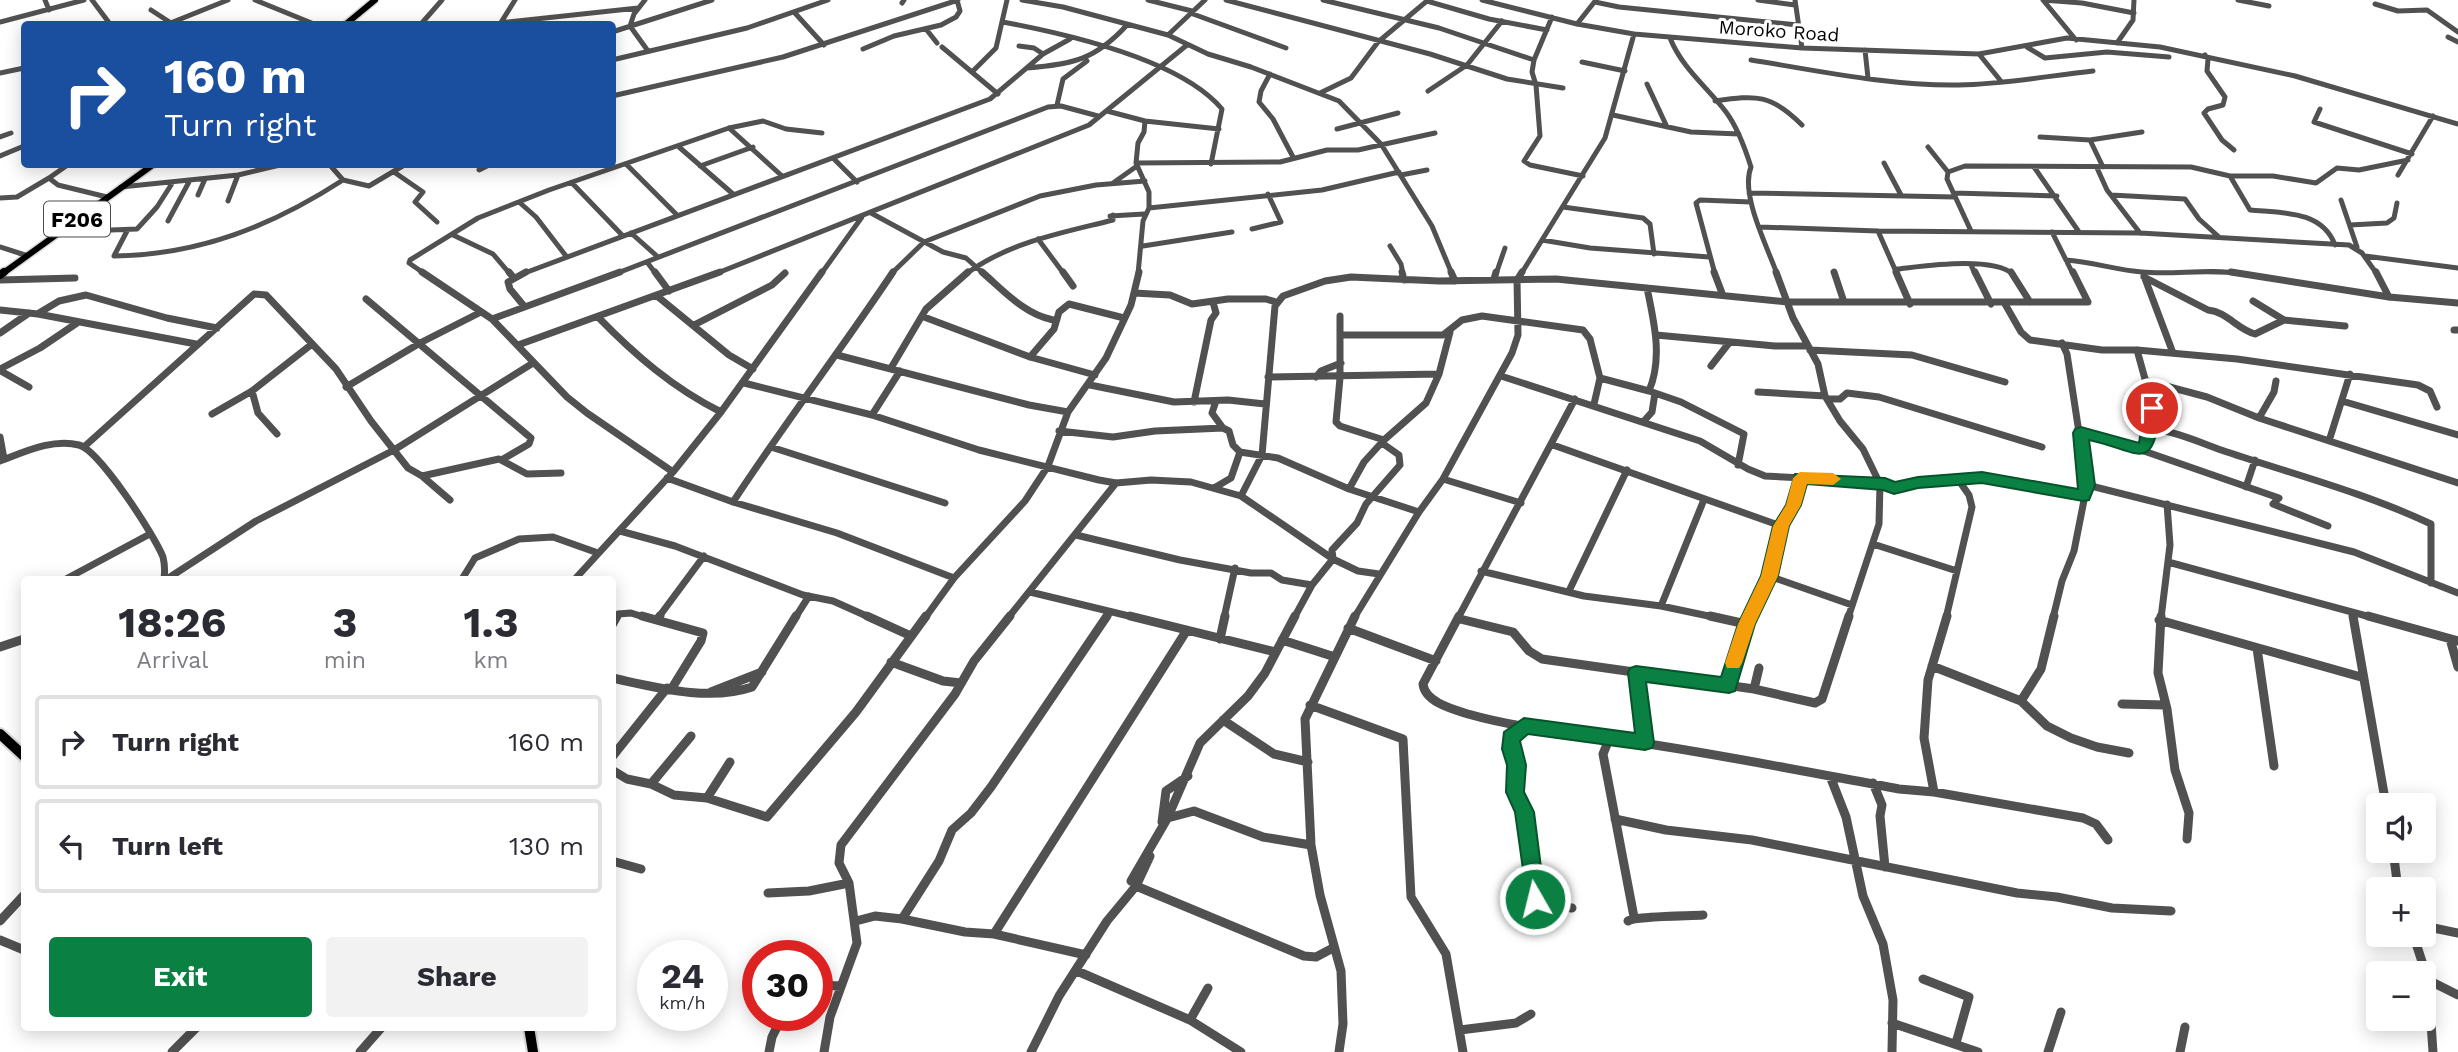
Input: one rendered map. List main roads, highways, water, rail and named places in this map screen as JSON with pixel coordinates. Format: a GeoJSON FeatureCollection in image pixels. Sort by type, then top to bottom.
{"type":"FeatureCollection","features":[{"type":"Feature","properties":{"kind":"main road"},"geometry":{"type":"LineString","coordinates":[[350,21],[375,0]]}},
{"type":"Feature","properties":{"kind":"main road","name":"F206"},"geometry":{"type":"LineString","coordinates":[[0,278],[25,255],[148,168]]}},
{"type":"Feature","properties":{"kind":"main road"},"geometry":{"type":"LineString","coordinates":[[0,734],[21,753]]}},
{"type":"Feature","properties":{"kind":"main road"},"geometry":{"type":"LineString","coordinates":[[530,1031],[533,1052]]}}]}
